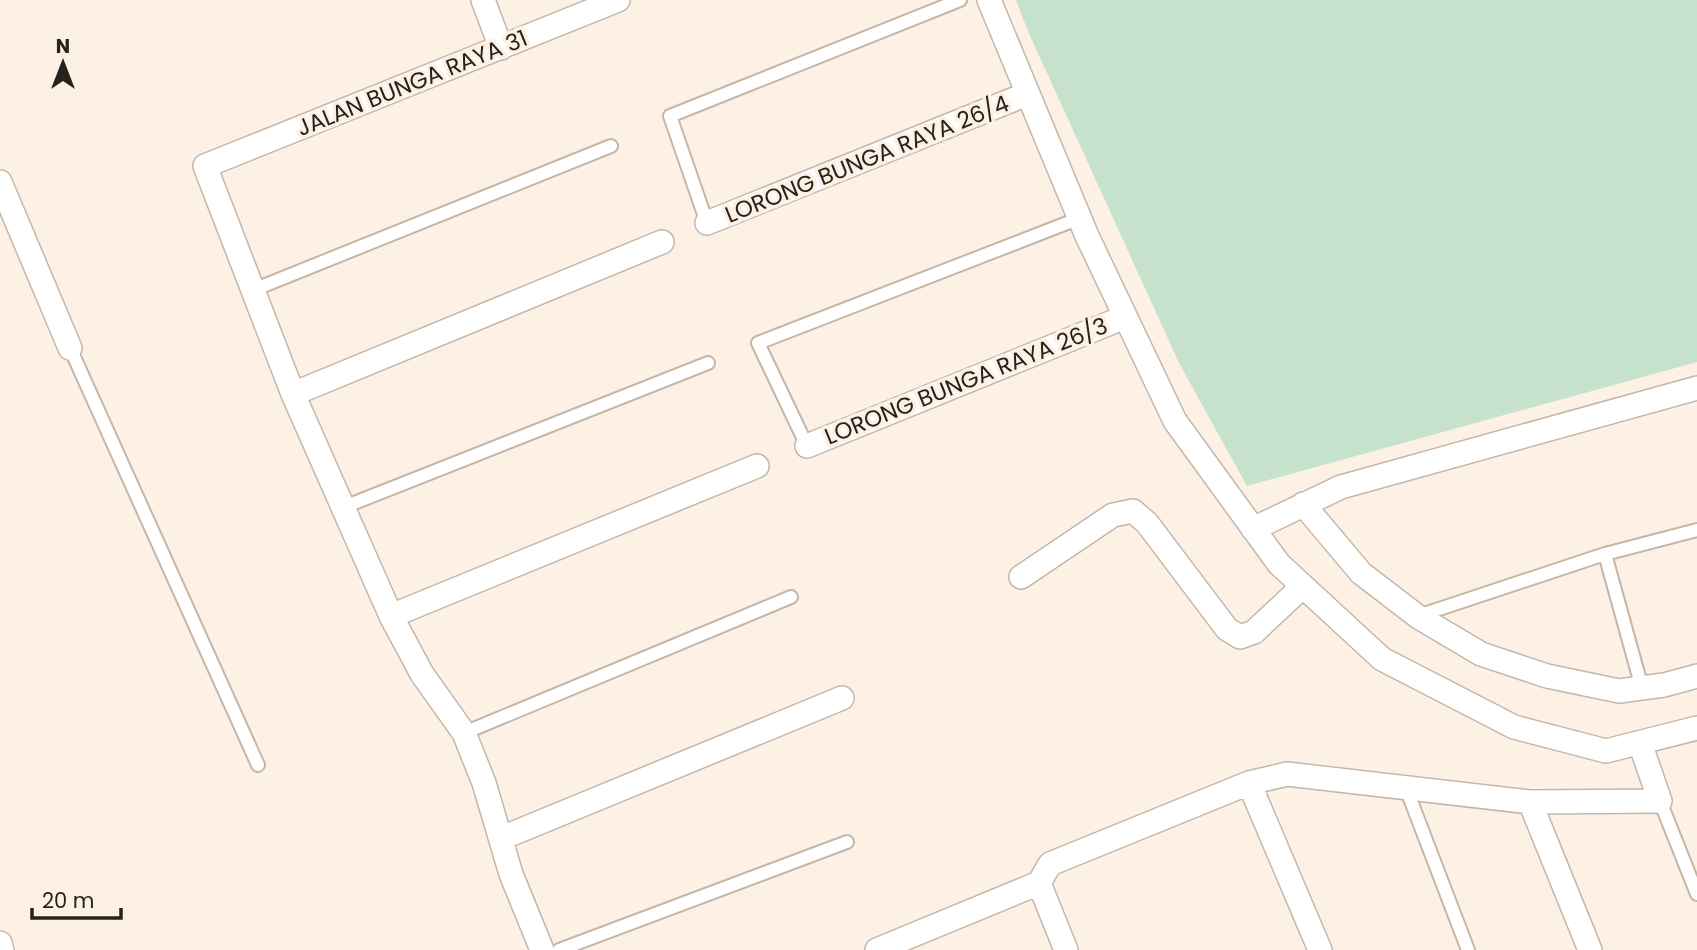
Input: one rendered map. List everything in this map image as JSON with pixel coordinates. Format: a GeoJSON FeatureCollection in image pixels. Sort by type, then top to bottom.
{"type":"FeatureCollection","features":[{"type":"Feature","properties":{"kind":"street"},"geometry":{"type":"LineString","coordinates":[[483,0],[501,48]]}},
{"type":"Feature","properties":{"kind":"street","name":"JALAN BUNGA RAYA 31"},"geometry":{"type":"LineString","coordinates":[[253,290],[205,166],[618,0]]}},
{"type":"Feature","properties":{"kind":"street"},"geometry":{"type":"LineString","coordinates":[[989,0],[1080,218],[1175,421],[1279,564],[1382,660],[1514,727],[1606,751],[1697,728]]}},
{"type":"Feature","properties":{"kind":"street","name":"LORONG BUNGA RAYA 26/4"},"geometry":{"type":"LineString","coordinates":[[707,223],[1027,94]]}},
{"type":"Feature","properties":{"kind":"street"},"geometry":{"type":"LineString","coordinates":[[0,182],[70,348]]}},
{"type":"Feature","properties":{"kind":"street"},"geometry":{"type":"LineString","coordinates":[[293,394],[662,242]]}},
{"type":"Feature","properties":{"kind":"street"},"geometry":{"type":"LineString","coordinates":[[253,290],[293,394],[391,615],[422,674],[464,733],[484,783],[511,874],[542,950]]}},
{"type":"Feature","properties":{"kind":"street","name":"LORONG BUNGA RAYA 26/3"},"geometry":{"type":"LineString","coordinates":[[807,446],[1125,317]]}},
{"type":"Feature","properties":{"kind":"street"},"geometry":{"type":"LineString","coordinates":[[1254,528],[1341,486],[1697,388]]}},
{"type":"Feature","properties":{"kind":"street"},"geometry":{"type":"LineString","coordinates":[[391,615],[757,466]]}},
{"type":"Feature","properties":{"kind":"street"},"geometry":{"type":"LineString","coordinates":[[1303,504],[1361,573],[1418,617],[1480,654],[1547,676],[1619,691],[1664,685],[1697,676]]}},
{"type":"Feature","properties":{"kind":"street"},"geometry":{"type":"LineString","coordinates":[[1021,578],[1113,515],[1133,511],[1147,523],[1227,629],[1240,637],[1254,632],[1303,586]]}},
{"type":"Feature","properties":{"kind":"street"},"geometry":{"type":"LineString","coordinates":[[502,838],[842,698]]}},
{"type":"Feature","properties":{"kind":"street"},"geometry":{"type":"LineString","coordinates":[[877,950],[1039,883],[1050,864],[1249,783],[1287,774],[1530,802],[1660,801],[1640,743]]}},
{"type":"Feature","properties":{"kind":"street"},"geometry":{"type":"LineString","coordinates":[[1249,783],[1320,950]]}},
{"type":"Feature","properties":{"kind":"street"},"geometry":{"type":"LineString","coordinates":[[1530,802],[1590,950]]}},
{"type":"Feature","properties":{"kind":"street"},"geometry":{"type":"LineString","coordinates":[[1039,883],[1066,950]]}},
{"type":"Feature","properties":{"kind":"street"},"geometry":{"type":"LineString","coordinates":[[0,943],[2,950]]}},
{"type":"Feature","properties":{"kind":"lane"},"geometry":{"type":"LineString","coordinates":[[707,223],[670,116],[960,0]]}},
{"type":"Feature","properties":{"kind":"lane"},"geometry":{"type":"LineString","coordinates":[[253,290],[611,146]]}},
{"type":"Feature","properties":{"kind":"lane"},"geometry":{"type":"LineString","coordinates":[[807,446],[758,343],[1080,218]]}},
{"type":"Feature","properties":{"kind":"lane"},"geometry":{"type":"LineString","coordinates":[[70,348],[258,765]]}},
{"type":"Feature","properties":{"kind":"lane"},"geometry":{"type":"LineString","coordinates":[[344,507],[708,363]]}},
{"type":"Feature","properties":{"kind":"lane"},"geometry":{"type":"LineString","coordinates":[[1418,617],[1605,554],[1697,530]]}},
{"type":"Feature","properties":{"kind":"lane"},"geometry":{"type":"LineString","coordinates":[[1605,554],[1642,688]]}},
{"type":"Feature","properties":{"kind":"lane"},"geometry":{"type":"LineString","coordinates":[[464,733],[791,597]]}},
{"type":"Feature","properties":{"kind":"lane"},"geometry":{"type":"LineString","coordinates":[[1406,788],[1468,950]]}},
{"type":"Feature","properties":{"kind":"lane"},"geometry":{"type":"LineString","coordinates":[[1660,801],[1697,894]]}},
{"type":"Feature","properties":{"kind":"lane"},"geometry":{"type":"LineString","coordinates":[[559,950],[848,842]]}},
{"type":"Feature","properties":{"kind":"green space"},"geometry":{"type":"Polygon","coordinates":[[[1016,0],[1697,0],[1697,362],[1247,486],[1179,363],[1016,0]]]}}]}
